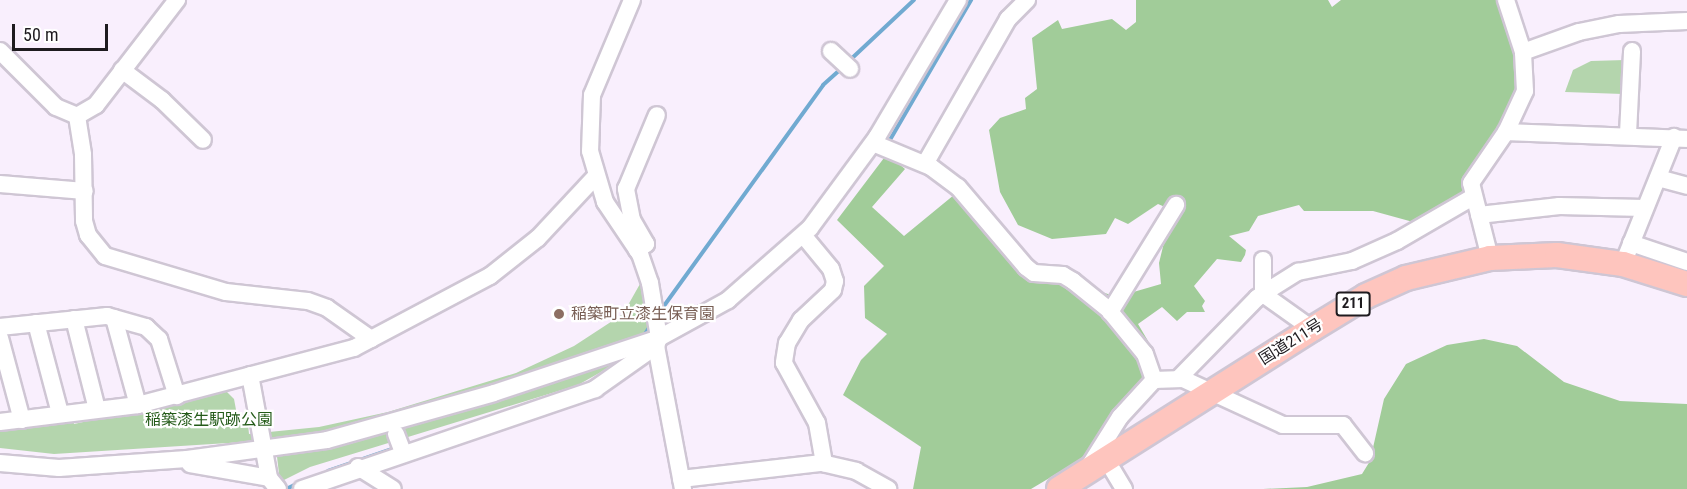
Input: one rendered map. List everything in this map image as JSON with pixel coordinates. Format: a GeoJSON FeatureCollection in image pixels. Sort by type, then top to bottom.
{"type":"FeatureCollection","features":[{"type":"Feature","properties":{"kind":"highway","name":"国道211号"},"geometry":{"type":"LineString","coordinates":[[1059,489],[1312,328],[1366,297],[1406,278],[1490,258],[1627,253],[1687,284]]}},
{"type":"Feature","properties":{"kind":"street"},"geometry":{"type":"LineString","coordinates":[[77,116],[96,105],[177,0]]}},
{"type":"Feature","properties":{"kind":"street"},"geometry":{"type":"LineString","coordinates":[[632,0],[592,95],[590,151],[595,177],[605,202],[637,250],[650,283],[657,342],[682,484],[800,462],[824,463],[856,471],[888,489]]}},
{"type":"Feature","properties":{"kind":"street"},"geometry":{"type":"LineString","coordinates":[[302,489],[358,467],[595,389],[657,342],[728,300],[803,235],[873,142],[958,0]]}},
{"type":"Feature","properties":{"kind":"street"},"geometry":{"type":"LineString","coordinates":[[925,164],[1008,19],[1027,0]]}},
{"type":"Feature","properties":{"kind":"street"},"geometry":{"type":"LineString","coordinates":[[1490,258],[1473,197],[1475,174],[1506,132],[1525,91],[1523,52],[1506,0]]}},
{"type":"Feature","properties":{"kind":"street"},"geometry":{"type":"LineString","coordinates":[[1523,52],[1579,32],[1619,24],[1687,21]]}},
{"type":"Feature","properties":{"kind":"street"},"geometry":{"type":"LineString","coordinates":[[0,51],[56,107],[77,116]]}},
{"type":"Feature","properties":{"kind":"street"},"geometry":{"type":"LineString","coordinates":[[831,51],[850,69]]}},
{"type":"Feature","properties":{"kind":"street"},"geometry":{"type":"LineString","coordinates":[[1628,134],[1632,51]]}},
{"type":"Feature","properties":{"kind":"street"},"geometry":{"type":"LineString","coordinates":[[122,70],[162,100],[203,140]]}},
{"type":"Feature","properties":{"kind":"street"},"geometry":{"type":"LineString","coordinates":[[637,250],[646,244],[628,211],[626,189],[657,115]]}},
{"type":"Feature","properties":{"kind":"street"},"geometry":{"type":"LineString","coordinates":[[77,116],[85,191],[84,221],[88,235],[105,256],[226,292],[308,301],[327,308],[371,339]]}},
{"type":"Feature","properties":{"kind":"street"},"geometry":{"type":"LineString","coordinates":[[1506,132],[1628,134],[1681,138],[1658,178],[1627,253],[1687,262]]}},
{"type":"Feature","properties":{"kind":"street"},"geometry":{"type":"LineString","coordinates":[[873,142],[925,164],[958,187],[1026,267],[1034,273],[1063,275],[1110,312],[1145,354],[1154,380]]}},
{"type":"Feature","properties":{"kind":"street"},"geometry":{"type":"LineString","coordinates":[[0,422],[138,405],[354,348],[490,276],[538,238],[595,177]]}},
{"type":"Feature","properties":{"kind":"street"},"geometry":{"type":"LineString","coordinates":[[1658,178],[1687,186]]}},
{"type":"Feature","properties":{"kind":"street"},"geometry":{"type":"LineString","coordinates":[[0,184],[85,191]]}},
{"type":"Feature","properties":{"kind":"street"},"geometry":{"type":"LineString","coordinates":[[1178,379],[1263,294],[1298,272],[1352,261],[1397,242],[1473,197]]}},
{"type":"Feature","properties":{"kind":"street"},"geometry":{"type":"LineString","coordinates":[[1110,312],[1176,206]]}},
{"type":"Feature","properties":{"kind":"street"},"geometry":{"type":"LineString","coordinates":[[1479,215],[1559,206],[1644,208]]}},
{"type":"Feature","properties":{"kind":"street"},"geometry":{"type":"LineString","coordinates":[[803,235],[831,269],[835,281],[833,290],[801,320],[787,344],[784,363],[817,423],[824,463]]}},
{"type":"Feature","properties":{"kind":"street"},"geometry":{"type":"LineString","coordinates":[[1263,260],[1263,294]]}},
{"type":"Feature","properties":{"kind":"street"},"geometry":{"type":"LineString","coordinates":[[1263,294],[1312,328]]}},
{"type":"Feature","properties":{"kind":"street"},"geometry":{"type":"LineString","coordinates":[[114,318],[138,405]]}},
{"type":"Feature","properties":{"kind":"street"},"geometry":{"type":"LineString","coordinates":[[0,327],[74,319],[114,318],[146,327],[159,339],[177,396]]}},
{"type":"Feature","properties":{"kind":"street"},"geometry":{"type":"LineString","coordinates":[[74,319],[97,409]]}},
{"type":"Feature","properties":{"kind":"street"},"geometry":{"type":"LineString","coordinates":[[36,323],[60,413]]}},
{"type":"Feature","properties":{"kind":"street"},"geometry":{"type":"LineString","coordinates":[[0,339],[22,420]]}},
{"type":"Feature","properties":{"kind":"street"},"geometry":{"type":"LineString","coordinates":[[0,463],[58,468],[263,451],[362,432],[657,342]]}},
{"type":"Feature","properties":{"kind":"street"},"geometry":{"type":"LineString","coordinates":[[173,460],[269,485],[250,375]]}},
{"type":"Feature","properties":{"kind":"street"},"geometry":{"type":"LineString","coordinates":[[1124,489],[1096,465],[1120,417],[1154,380],[1178,379],[1213,391],[1283,425],[1343,425],[1365,453]]}},
{"type":"Feature","properties":{"kind":"street"},"geometry":{"type":"LineString","coordinates":[[358,467],[393,489]]}},
{"type":"Feature","properties":{"kind":"green space"},"geometry":{"type":"Polygon","coordinates":[[[1136,0],[1328,0],[1332,7],[1341,0],[1506,0],[1525,91],[1473,197],[1424,225],[1373,211],[1304,211],[1299,205],[1258,216],[1249,231],[1229,236],[1246,250],[1245,255],[1241,262],[1217,259],[1194,286],[1205,301],[1202,306],[1205,312],[1187,312],[1177,321],[1162,307],[1138,324],[1148,341],[1150,362],[1141,392],[1093,452],[1031,489],[913,489],[921,447],[843,395],[861,360],[887,334],[865,318],[864,286],[884,266],[837,220],[887,154],[905,169],[872,207],[904,236],[960,190],[1026,267],[1120,298],[1125,305],[1130,293],[1161,284],[1159,263],[1172,210],[1158,204],[1128,224],[1115,218],[1106,234],[1052,239],[1018,225],[1000,192],[989,130],[1000,118],[1026,109],[1025,98],[1037,89],[1032,38],[1058,20],[1062,29],[1112,19],[1126,30],[1136,22],[1136,0]]]}},
{"type":"Feature","properties":{"kind":"green space"},"geometry":{"type":"Polygon","coordinates":[[[1625,60],[1623,94],[1565,92],[1573,70],[1591,61],[1625,60]]]}},
{"type":"Feature","properties":{"kind":"green space","name":"稲築漆生駅跡公園"},"geometry":{"type":"Polygon","coordinates":[[[645,275],[653,321],[631,355],[578,385],[310,467],[280,482],[275,440],[54,454],[0,448],[0,427],[72,417],[74,424],[226,391],[234,399],[237,415],[247,414],[249,434],[319,427],[388,412],[516,373],[574,346],[623,314],[645,275]]]}},
{"type":"Feature","properties":{"kind":"green space"},"geometry":{"type":"Polygon","coordinates":[[[1484,339],[1517,346],[1564,382],[1620,401],[1687,404],[1687,489],[1263,489],[1307,487],[1362,474],[1370,461],[1384,399],[1406,364],[1447,345],[1484,339]]]}},
{"type":"Feature","properties":{"kind":"waterway"},"geometry":{"type":"LineString","coordinates":[[849,61],[914,0]]}},
{"type":"Feature","properties":{"kind":"waterway"},"geometry":{"type":"LineString","coordinates":[[887,145],[971,0]]}},
{"type":"Feature","properties":{"kind":"waterway"},"geometry":{"type":"LineString","coordinates":[[661,310],[823,85],[841,69]]}},
{"type":"Feature","properties":{"kind":"waterway"},"geometry":{"type":"LineString","coordinates":[[643,337],[652,323]]}},
{"type":"Feature","properties":{"kind":"waterway"},"geometry":{"type":"LineString","coordinates":[[328,471],[395,448]]}},
{"type":"Feature","properties":{"kind":"waterway"},"geometry":{"type":"LineString","coordinates":[[286,489],[299,483]]}},
{"type":"Feature","properties":{"kind":"place","name":"稲築町立漆生保育園"},"geometry":{"type":"Point","coordinates":[559,314]}}]}
